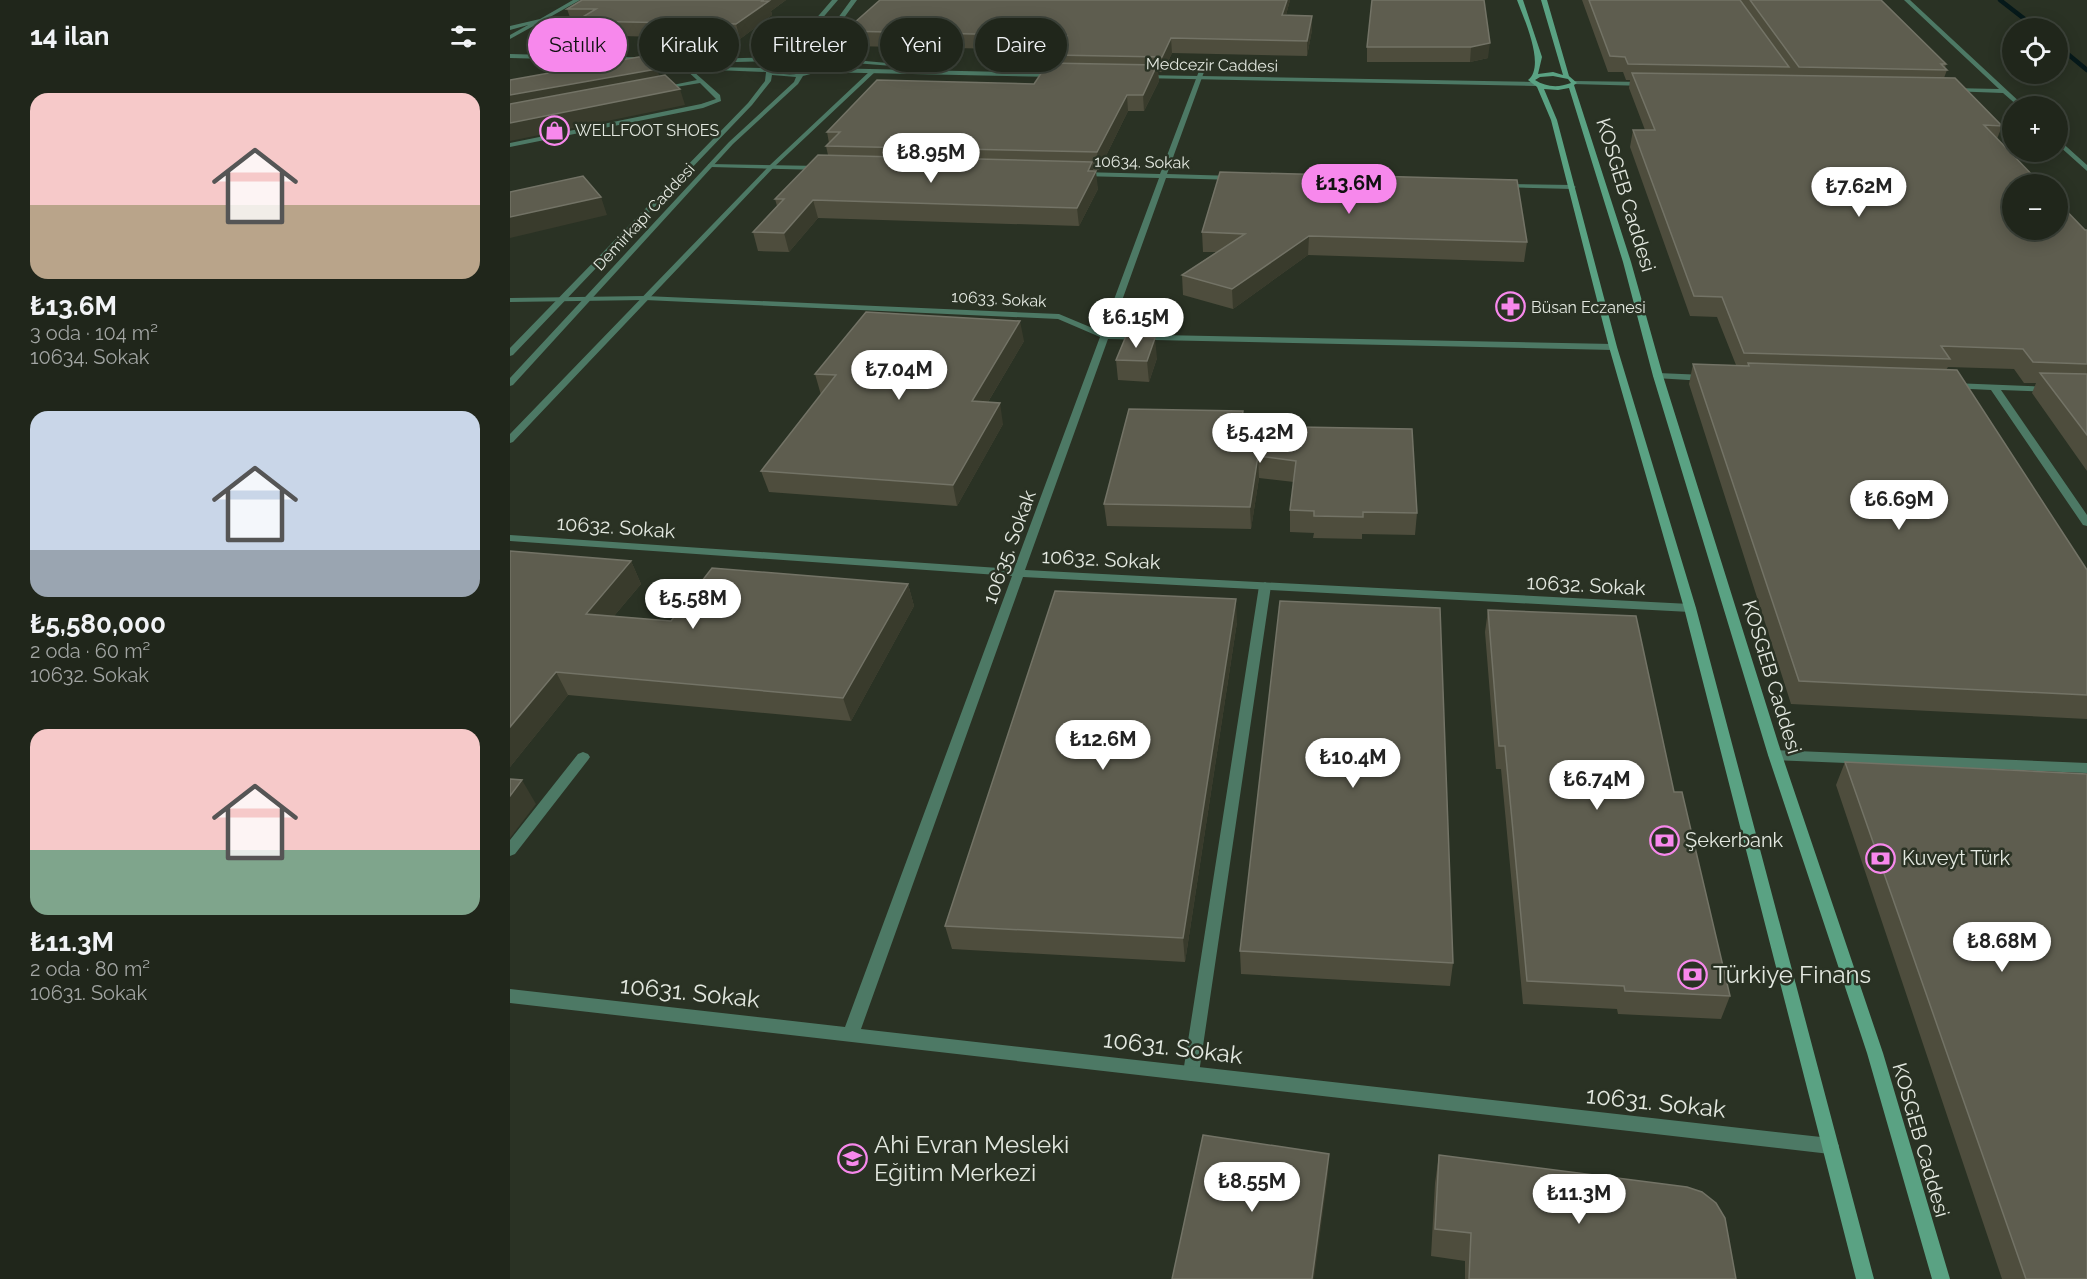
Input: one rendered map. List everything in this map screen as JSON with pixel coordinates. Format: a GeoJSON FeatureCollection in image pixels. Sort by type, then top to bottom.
{"type":"FeatureCollection","features":[{"type":"Feature","properties":{"kind":"main road"},"geometry":{"type":"LineString","coordinates":[[1520,0],[1539,57],[1535,81],[1554,120],[1613,347],[1690,608],[1865,1279]]}},
{"type":"Feature","properties":{"kind":"main road","name":"KOSGEB Caddesi"},"geometry":{"type":"LineString","coordinates":[[1544,0],[1627,262],[1659,376],[1775,755],[1875,1053],[1941,1279]]}},
{"type":"Feature","properties":{"kind":"main road"},"geometry":{"type":"LineString","coordinates":[[1535,81],[1546,74],[1571,82]]}},
{"type":"Feature","properties":{"kind":"main road"},"geometry":{"type":"LineString","coordinates":[[1535,81],[1554,88],[1571,82]]}},
{"type":"Feature","properties":{"kind":"street"},"geometry":{"type":"LineString","coordinates":[[544,18],[577,0]]}},
{"type":"Feature","properties":{"kind":"street"},"geometry":{"type":"LineString","coordinates":[[820,18],[835,0]]}},
{"type":"Feature","properties":{"kind":"street"},"geometry":{"type":"LineString","coordinates":[[841,18],[854,0]]}},
{"type":"Feature","properties":{"kind":"street"},"geometry":{"type":"LineString","coordinates":[[1907,0],[2010,96]]}},
{"type":"Feature","properties":{"kind":"street"},"geometry":{"type":"LineString","coordinates":[[510,28],[528,23]]}},
{"type":"Feature","properties":{"kind":"street"},"geometry":{"type":"LineString","coordinates":[[510,37],[528,27]]}},
{"type":"Feature","properties":{"kind":"street"},"geometry":{"type":"LineString","coordinates":[[510,56],[528,56]]}},
{"type":"Feature","properties":{"kind":"street"},"geometry":{"type":"LineString","coordinates":[[627,58],[751,59]]}},
{"type":"Feature","properties":{"kind":"street"},"geometry":{"type":"LineString","coordinates":[[510,62],[639,65]]}},
{"type":"Feature","properties":{"kind":"street"},"geometry":{"type":"LineString","coordinates":[[868,62],[1059,72],[868,72]]}},
{"type":"Feature","properties":{"kind":"street","name":"Medcezir Caddesi"},"geometry":{"type":"LineString","coordinates":[[1143,71],[1200,75]]}},
{"type":"Feature","properties":{"kind":"street"},"geometry":{"type":"LineString","coordinates":[[510,145],[703,106],[719,100],[718,96],[691,72]]}},
{"type":"Feature","properties":{"kind":"street","name":"Demirkapı Caddesi"},"geometry":{"type":"LineString","coordinates":[[510,353],[750,104],[768,81],[767,72]]}},
{"type":"Feature","properties":{"kind":"street"},"geometry":{"type":"LineString","coordinates":[[778,72],[801,74],[809,72]]}},
{"type":"Feature","properties":{"kind":"street"},"geometry":{"type":"LineString","coordinates":[[510,440],[772,166],[872,72]]}},
{"type":"Feature","properties":{"kind":"street","name":"Demirkapı Caddesi"},"geometry":{"type":"LineString","coordinates":[[510,383],[711,165],[796,83],[801,74]]}},
{"type":"Feature","properties":{"kind":"street","name":"Medcezir Caddesi"},"geometry":{"type":"LineString","coordinates":[[1128,77],[1200,75],[1535,81]]}},
{"type":"Feature","properties":{"kind":"street","name":"10635. Sokak"},"geometry":{"type":"LineString","coordinates":[[851,1034],[1200,75]]}},
{"type":"Feature","properties":{"kind":"street"},"geometry":{"type":"LineString","coordinates":[[656,90],[700,81]]}},
{"type":"Feature","properties":{"kind":"street"},"geometry":{"type":"LineString","coordinates":[[1571,82],[1655,84]]}},
{"type":"Feature","properties":{"kind":"street"},"geometry":{"type":"LineString","coordinates":[[1946,90],[2004,90]]}},
{"type":"Feature","properties":{"kind":"street"},"geometry":{"type":"LineString","coordinates":[[2068,151],[2087,169]]}},
{"type":"Feature","properties":{"kind":"street"},"geometry":{"type":"LineString","coordinates":[[711,165],[831,168]]}},
{"type":"Feature","properties":{"kind":"street","name":"10634. Sokak"},"geometry":{"type":"LineString","coordinates":[[1068,174],[1245,178]]}},
{"type":"Feature","properties":{"kind":"street"},"geometry":{"type":"LineString","coordinates":[[1490,184],[1572,187]]}},
{"type":"Feature","properties":{"kind":"street","name":"10633. Sokak"},"geometry":{"type":"LineString","coordinates":[[510,300],[645,298],[1059,317],[1105,336],[1613,347]]}},
{"type":"Feature","properties":{"kind":"street"},"geometry":{"type":"LineString","coordinates":[[1659,376],[1716,378]]}},
{"type":"Feature","properties":{"kind":"street"},"geometry":{"type":"LineString","coordinates":[[1948,386],[2064,389]]}},
{"type":"Feature","properties":{"kind":"street"},"geometry":{"type":"LineString","coordinates":[[1994,387],[2087,522]]}},
{"type":"Feature","properties":{"kind":"street","name":"10632. Sokak"},"geometry":{"type":"LineString","coordinates":[[510,538],[1019,573],[1690,608]]}},
{"type":"Feature","properties":{"kind":"street"},"geometry":{"type":"LineString","coordinates":[[1191,1074],[1265,586]]}},
{"type":"Feature","properties":{"kind":"street"},"geometry":{"type":"LineString","coordinates":[[1775,755],[2087,768]]}},
{"type":"Feature","properties":{"kind":"street"},"geometry":{"type":"LineString","coordinates":[[510,850],[583,757]]}},
{"type":"Feature","properties":{"kind":"street","name":"10631. Sokak"},"geometry":{"type":"LineString","coordinates":[[510,996],[1830,1146]]}},
{"type":"Feature","properties":{"kind":"building"},"geometry":{"type":"Polygon","coordinates":[[[582,0],[769,1],[739,22],[739,18],[639,18],[639,22],[627,22],[627,18],[581,18],[596,9],[567,9],[582,0]]]}},
{"type":"Feature","properties":{"kind":"building"},"geometry":{"type":"Polygon","coordinates":[[[880,0],[1287,0],[1282,15],[1312,16],[1307,41],[1171,38],[1162,57],[1067,55],[1067,18],[975,18],[975,34],[963,34],[963,18],[880,18],[880,32],[868,32],[868,18],[860,18],[880,0]]]}},
{"type":"Feature","properties":{"kind":"building"},"geometry":{"type":"Polygon","coordinates":[[[1372,0],[1484,0],[1490,43],[1471,47],[1367,47],[1372,0]]]}},
{"type":"Feature","properties":{"kind":"building"},"geometry":{"type":"Polygon","coordinates":[[[1589,0],[1740,0],[1789,67],[1628,64],[1625,57],[1610,56],[1589,0]]]}},
{"type":"Feature","properties":{"kind":"building"},"geometry":{"type":"Polygon","coordinates":[[[1750,0],[1881,0],[1946,64],[1941,64],[1947,70],[1799,67],[1750,0]]]}},
{"type":"Feature","properties":{"kind":"building"},"geometry":{"type":"Polygon","coordinates":[[[639,57],[640,72],[510,95],[510,80],[555,72],[627,72],[627,59],[639,57]]]}},
{"type":"Feature","properties":{"kind":"building"},"geometry":{"type":"Polygon","coordinates":[[[1067,63],[1157,65],[1143,95],[1127,95],[1097,152],[826,146],[840,132],[827,132],[877,80],[1034,84],[1042,72],[1067,72],[1067,63]]]}},
{"type":"Feature","properties":{"kind":"building"},"geometry":{"type":"Polygon","coordinates":[[[1632,73],[1955,78],[2002,126],[1984,125],[2002,144],[2002,162],[2020,162],[2031,174],[2002,174],[2002,240],[2068,240],[2068,212],[2087,230],[2087,364],[2033,362],[2023,349],[1941,346],[1950,359],[1744,353],[1722,297],[1694,296],[1633,130],[1655,130],[1632,73]]]}},
{"type":"Feature","properties":{"kind":"building"},"geometry":{"type":"Polygon","coordinates":[[[665,75],[680,89],[510,123],[510,104],[665,75]]]}},
{"type":"Feature","properties":{"kind":"building"},"geometry":{"type":"Polygon","coordinates":[[[818,155],[1092,162],[1088,171],[1096,171],[1077,208],[813,200],[784,233],[753,232],[784,199],[775,199],[818,155]]]}},
{"type":"Feature","properties":{"kind":"building"},"geometry":{"type":"Polygon","coordinates":[[[1220,172],[1517,180],[1527,242],[1309,236],[1232,289],[1182,275],[1245,234],[1202,232],[1220,172]]]}},
{"type":"Feature","properties":{"kind":"building"},"geometry":{"type":"Polygon","coordinates":[[[583,176],[601,197],[510,217],[510,192],[583,176]]]}},
{"type":"Feature","properties":{"kind":"building"},"geometry":{"type":"Polygon","coordinates":[[[866,312],[1020,321],[972,401],[1000,403],[953,485],[761,471],[836,375],[815,374],[866,312]]]}},
{"type":"Feature","properties":{"kind":"building"},"geometry":{"type":"Polygon","coordinates":[[[1126,336],[1155,338],[1147,361],[1116,360],[1126,336]]]}},
{"type":"Feature","properties":{"kind":"building"},"geometry":{"type":"Polygon","coordinates":[[[1748,363],[1957,370],[2087,570],[2087,695],[1799,681],[1693,364],[1749,366],[1748,363]]]}},
{"type":"Feature","properties":{"kind":"building"},"geometry":{"type":"Polygon","coordinates":[[[2040,373],[2087,374],[2087,435],[2040,373]]]}},
{"type":"Feature","properties":{"kind":"building"},"geometry":{"type":"Polygon","coordinates":[[[1129,409],[1243,411],[1241,426],[1412,429],[1417,513],[1363,512],[1363,517],[1314,516],[1314,511],[1290,510],[1296,461],[1258,456],[1250,507],[1104,504],[1129,409]]]}},
{"type":"Feature","properties":{"kind":"building"},"geometry":{"type":"Polygon","coordinates":[[[510,551],[631,561],[586,614],[671,621],[712,568],[908,584],[843,698],[556,672],[510,727],[510,551]]]}},
{"type":"Feature","properties":{"kind":"building"},"geometry":{"type":"Polygon","coordinates":[[[1055,591],[1236,599],[1183,938],[945,926],[1055,591]]]}},
{"type":"Feature","properties":{"kind":"building"},"geometry":{"type":"Polygon","coordinates":[[[1280,601],[1440,608],[1453,963],[1240,951],[1280,601]]]}},
{"type":"Feature","properties":{"kind":"building"},"geometry":{"type":"Polygon","coordinates":[[[1488,610],[1636,616],[1674,792],[1682,792],[1730,996],[1625,991],[1624,986],[1527,981],[1505,746],[1499,746],[1488,610]]]}},
{"type":"Feature","properties":{"kind":"building"},"geometry":{"type":"Polygon","coordinates":[[[1845,762],[2087,774],[2087,1279],[2026,1279],[1845,762]]]}},
{"type":"Feature","properties":{"kind":"building"},"geometry":{"type":"Polygon","coordinates":[[[510,779],[522,780],[510,796],[510,779]]]}},
{"type":"Feature","properties":{"kind":"building"},"geometry":{"type":"Polygon","coordinates":[[[1203,1135],[1329,1154],[1312,1279],[1172,1279],[1203,1135]]]}},
{"type":"Feature","properties":{"kind":"building"},"geometry":{"type":"Polygon","coordinates":[[[1439,1155],[1687,1187],[1702,1192],[1716,1203],[1725,1218],[1736,1279],[1469,1279],[1471,1233],[1435,1229],[1439,1155]]]}},
{"type":"Feature","properties":{"kind":"waterway"},"geometry":{"type":"LineString","coordinates":[[2000,0],[2023,18]]}},
{"type":"Feature","properties":{"kind":"waterway"},"geometry":{"type":"LineString","coordinates":[[2068,54],[2087,70]]}},
{"type":"Feature","properties":{"kind":"place","name":"WELLFOOT SHOES"},"geometry":{"type":"Point","coordinates":[554,130]}},
{"type":"Feature","properties":{"kind":"place","name":"Büsan Eczanesi"},"geometry":{"type":"Point","coordinates":[1510,307]}},
{"type":"Feature","properties":{"kind":"place","name":"Şekerbank"},"geometry":{"type":"Point","coordinates":[1664,840]}},
{"type":"Feature","properties":{"kind":"place","name":"Kuveyt Türk"},"geometry":{"type":"Point","coordinates":[1881,858]}},
{"type":"Feature","properties":{"kind":"place","name":"Türkiye Finans"},"geometry":{"type":"Point","coordinates":[1692,974]}},
{"type":"Feature","properties":{"kind":"place","name":"Ahi Evran Mesleki Eğitim Merkezi"},"geometry":{"type":"Point","coordinates":[853,1158]}}]}
